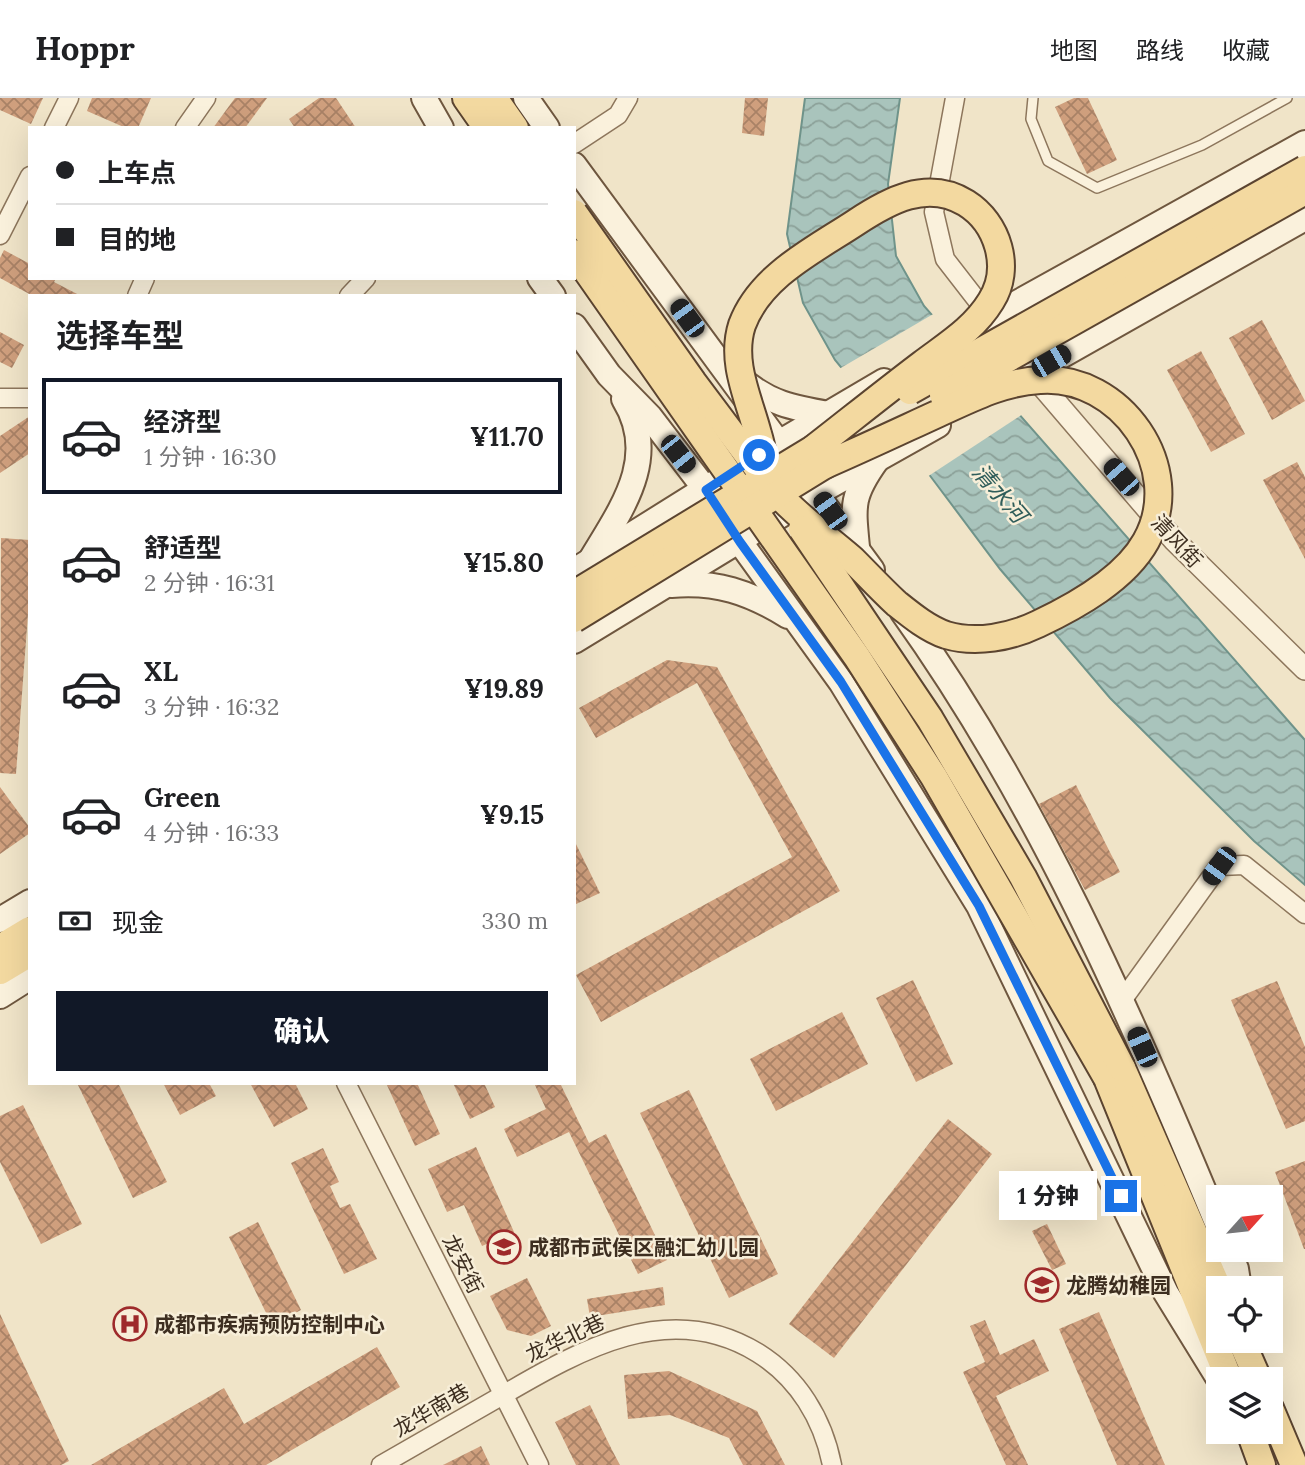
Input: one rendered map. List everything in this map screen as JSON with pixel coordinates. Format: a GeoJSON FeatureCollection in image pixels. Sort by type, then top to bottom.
{"type":"FeatureCollection","features":[{"type":"Feature","properties":{"kind":"main road"},"geometry":{"type":"LineString","coordinates":[[424,98],[440,126]]}},
{"type":"Feature","properties":{"kind":"main road"},"geometry":{"type":"LineString","coordinates":[[466,98],[486,126]]}},
{"type":"Feature","properties":{"kind":"main road"},"geometry":{"type":"LineString","coordinates":[[494,98],[513,126]]}},
{"type":"Feature","properties":{"kind":"main road"},"geometry":{"type":"LineString","coordinates":[[526,98],[546,126]]}},
{"type":"Feature","properties":{"kind":"main road"},"geometry":{"type":"LineString","coordinates":[[582,566],[777,444],[980,323],[1305,143]]}},
{"type":"Feature","properties":{"kind":"main road"},"geometry":{"type":"LineString","coordinates":[[576,168],[777,444],[817,493],[956,687],[994,751],[1065,884],[1121,1002],[1206,1197]]}},
{"type":"Feature","properties":{"kind":"main road"},"geometry":{"type":"LineString","coordinates":[[576,618],[819,457],[901,396],[1305,169]]}},
{"type":"Feature","properties":{"kind":"main road"},"geometry":{"type":"LineString","coordinates":[[576,593],[819,457],[906,416],[1305,191]]}},
{"type":"Feature","properties":{"kind":"main road"},"geometry":{"type":"LineString","coordinates":[[927,192],[965,203],[987,224],[1000,248],[1000,271],[994,298],[970,328],[819,457],[1002,385],[1044,379],[1091,389],[1120,408],[1135,423],[1152,454],[1156,471],[1154,520],[1138,554],[1111,580],[1041,623],[994,638],[948,636],[929,627],[896,602],[772,488],[737,353],[741,328],[752,305],[772,280],[790,266],[883,205],[902,196],[927,192]]}},
{"type":"Feature","properties":{"kind":"main road"},"geometry":{"type":"LineString","coordinates":[[576,216],[692,382],[854,603],[930,719],[1023,877],[1212,1276]]}},
{"type":"Feature","properties":{"kind":"main road"},"geometry":{"type":"LineString","coordinates":[[576,639],[817,493],[1305,218]]}},
{"type":"Feature","properties":{"kind":"main road"},"geometry":{"type":"LineString","coordinates":[[576,256],[857,657],[934,777],[1114,1073],[1224,1367]]}},
{"type":"Feature","properties":{"kind":"main road"},"geometry":{"type":"LineString","coordinates":[[576,329],[608,375],[633,417],[640,435],[640,458],[631,488],[582,566]]}},
{"type":"Feature","properties":{"kind":"main road"},"geometry":{"type":"LineString","coordinates":[[703,340],[764,398],[784,407],[829,414]]}},
{"type":"Feature","properties":{"kind":"main road"},"geometry":{"type":"LineString","coordinates":[[608,375],[650,417],[706,490],[841,682],[979,906],[1166,1293],[1212,1367]]}},
{"type":"Feature","properties":{"kind":"main road"},"geometry":{"type":"LineString","coordinates":[[857,548],[853,505],[864,478],[882,457]]}},
{"type":"Feature","properties":{"kind":"main road"},"geometry":{"type":"LineString","coordinates":[[663,586],[720,585],[768,604],[798,623]]}},
{"type":"Feature","properties":{"kind":"main road"},"geometry":{"type":"LineString","coordinates":[[0,920],[28,903]]}},
{"type":"Feature","properties":{"kind":"main road"},"geometry":{"type":"LineString","coordinates":[[0,948],[28,931]]}},
{"type":"Feature","properties":{"kind":"main road"},"geometry":{"type":"LineString","coordinates":[[0,971],[28,954]]}},
{"type":"Feature","properties":{"kind":"main road"},"geometry":{"type":"LineString","coordinates":[[0,996],[28,978]]}},
{"type":"Feature","properties":{"kind":"main road"},"geometry":{"type":"LineString","coordinates":[[1283,1438],[1294,1465]]}},
{"type":"Feature","properties":{"kind":"main road"},"geometry":{"type":"LineString","coordinates":[[1254,1444],[1262,1465]]}},
{"type":"Feature","properties":{"kind":"street"},"geometry":{"type":"LineString","coordinates":[[55,126],[69,98]]}},
{"type":"Feature","properties":{"kind":"street"},"geometry":{"type":"LineString","coordinates":[[186,126],[206,98]]}},
{"type":"Feature","properties":{"kind":"street"},"geometry":{"type":"LineString","coordinates":[[576,143],[618,115],[628,98]]}},
{"type":"Feature","properties":{"kind":"street"},"geometry":{"type":"LineString","coordinates":[[955,98],[934,212],[945,259],[980,323]]}},
{"type":"Feature","properties":{"kind":"street"},"geometry":{"type":"LineString","coordinates":[[0,235],[28,180]]}},
{"type":"Feature","properties":{"kind":"street"},"geometry":{"type":"LineString","coordinates":[[351,294],[364,280]]}},
{"type":"Feature","properties":{"kind":"street","name":"清风街"},"geometry":{"type":"LineString","coordinates":[[1031,373],[1174,540],[1305,669]]}},
{"type":"Feature","properties":{"kind":"street"},"geometry":{"type":"LineString","coordinates":[[0,398],[28,398]]}},
{"type":"Feature","properties":{"kind":"street"},"geometry":{"type":"LineString","coordinates":[[1121,1002],[1219,866],[1244,865],[1305,914]]}},
{"type":"Feature","properties":{"kind":"street","name":"龙安街"},"geometry":{"type":"LineString","coordinates":[[347,1085],[539,1465]]}},
{"type":"Feature","properties":{"kind":"street","name":"龙华北巷"},"geometry":{"type":"LineString","coordinates":[[503,1394],[601,1342],[678,1329],[717,1335],[747,1346],[779,1366],[815,1413],[832,1465]]}},
{"type":"Feature","properties":{"kind":"street","name":"龙华南巷"},"geometry":{"type":"LineString","coordinates":[[381,1465],[503,1394]]}},
{"type":"Feature","properties":{"kind":"lane"},"geometry":{"type":"LineString","coordinates":[[1033,98],[1031,119],[1048,161],[1097,188],[1202,145],[1287,98]]}},
{"type":"Feature","properties":{"kind":"water","name":"清水河"},"geometry":{"type":"Polygon","coordinates":[[[805,98],[900,98],[888,184],[896,256],[924,306],[1305,740],[1305,885],[1254,841],[1110,698],[1000,569],[925,469],[835,360],[803,303],[787,234],[805,98]]]}},
{"type":"Feature","properties":{"kind":"pier"},"geometry":{"type":"Polygon","coordinates":[[[935,313],[1023,414],[927,477],[839,369],[935,313]]]}},
{"type":"Feature","properties":{"kind":"building"},"geometry":{"type":"Polygon","coordinates":[[[0,98],[43,98],[31,124],[0,110],[0,98]]]}},
{"type":"Feature","properties":{"kind":"building"},"geometry":{"type":"Polygon","coordinates":[[[92,98],[151,98],[139,126],[121,126],[87,111],[92,98]]]}},
{"type":"Feature","properties":{"kind":"building"},"geometry":{"type":"Polygon","coordinates":[[[235,98],[267,98],[246,126],[214,126],[235,98]]]}},
{"type":"Feature","properties":{"kind":"building"},"geometry":{"type":"Polygon","coordinates":[[[319,98],[336,98],[355,126],[294,126],[289,119],[319,98]]]}},
{"type":"Feature","properties":{"kind":"building"},"geometry":{"type":"Polygon","coordinates":[[[745,98],[768,98],[764,136],[742,133],[745,98]]]}},
{"type":"Feature","properties":{"kind":"building"},"geometry":{"type":"Polygon","coordinates":[[[1074,98],[1088,98],[1117,160],[1087,174],[1055,107],[1074,98]]]}},
{"type":"Feature","properties":{"kind":"building"},"geometry":{"type":"Polygon","coordinates":[[[4,250],[28,263],[28,280],[55,280],[54,282],[77,294],[29,294],[0,278],[0,258],[4,250]]]}},
{"type":"Feature","properties":{"kind":"building"},"geometry":{"type":"Polygon","coordinates":[[[1262,320],[1305,401],[1272,420],[1229,338],[1262,320]]]}},
{"type":"Feature","properties":{"kind":"building"},"geometry":{"type":"Polygon","coordinates":[[[0,332],[24,345],[12,368],[0,362],[0,332]]]}},
{"type":"Feature","properties":{"kind":"building"},"geometry":{"type":"Polygon","coordinates":[[[1201,351],[1245,434],[1211,452],[1167,370],[1201,351]]]}},
{"type":"Feature","properties":{"kind":"building"},"geometry":{"type":"Polygon","coordinates":[[[28,417],[28,454],[0,473],[0,436],[28,417]]]}},
{"type":"Feature","properties":{"kind":"building"},"geometry":{"type":"Polygon","coordinates":[[[1297,462],[1305,477],[1305,559],[1263,480],[1297,462]]]}},
{"type":"Feature","properties":{"kind":"building"},"geometry":{"type":"Polygon","coordinates":[[[1,538],[28,540],[28,614],[16,774],[0,773],[1,538]]]}},
{"type":"Feature","properties":{"kind":"building"},"geometry":{"type":"Polygon","coordinates":[[[667,660],[717,667],[840,891],[601,1022],[576,975],[792,857],[697,683],[596,738],[579,708],[667,660]]]}},
{"type":"Feature","properties":{"kind":"building"},"geometry":{"type":"Polygon","coordinates":[[[1076,785],[1120,872],[1085,890],[1039,804],[1076,785]]]}},
{"type":"Feature","properties":{"kind":"building"},"geometry":{"type":"Polygon","coordinates":[[[0,787],[28,825],[28,834],[0,854],[0,787]]]}},
{"type":"Feature","properties":{"kind":"building"},"geometry":{"type":"Polygon","coordinates":[[[576,844],[600,893],[576,904],[576,844]]]}},
{"type":"Feature","properties":{"kind":"building"},"geometry":{"type":"Polygon","coordinates":[[[913,980],[953,1064],[916,1082],[876,998],[913,980]]]}},
{"type":"Feature","properties":{"kind":"building"},"geometry":{"type":"Polygon","coordinates":[[[1277,981],[1305,1047],[1305,1121],[1286,1129],[1231,1000],[1277,981]]]}},
{"type":"Feature","properties":{"kind":"building"},"geometry":{"type":"Polygon","coordinates":[[[842,1012],[868,1064],[776,1111],[750,1059],[842,1012]]]}},
{"type":"Feature","properties":{"kind":"building"},"geometry":{"type":"Polygon","coordinates":[[[78,1085],[119,1085],[167,1182],[133,1198],[78,1085]]]}},
{"type":"Feature","properties":{"kind":"building"},"geometry":{"type":"Polygon","coordinates":[[[164,1085],[210,1085],[216,1096],[180,1115],[164,1085]]]}},
{"type":"Feature","properties":{"kind":"building"},"geometry":{"type":"Polygon","coordinates":[[[251,1085],[296,1085],[308,1109],[274,1127],[251,1085]]]}},
{"type":"Feature","properties":{"kind":"building"},"geometry":{"type":"Polygon","coordinates":[[[387,1085],[418,1085],[440,1134],[415,1146],[387,1085]]]}},
{"type":"Feature","properties":{"kind":"building"},"geometry":{"type":"Polygon","coordinates":[[[454,1085],[485,1085],[495,1107],[470,1119],[454,1085]]]}},
{"type":"Feature","properties":{"kind":"building"},"geometry":{"type":"Polygon","coordinates":[[[535,1085],[561,1085],[589,1143],[606,1134],[667,1260],[638,1274],[569,1132],[517,1157],[504,1129],[546,1109],[535,1085]]]}},
{"type":"Feature","properties":{"kind":"building"},"geometry":{"type":"Polygon","coordinates":[[[689,1090],[778,1274],[729,1298],[640,1113],[689,1090]]]}},
{"type":"Feature","properties":{"kind":"building"},"geometry":{"type":"Polygon","coordinates":[[[23,1105],[82,1224],[41,1244],[0,1162],[0,1116],[23,1105]]]}},
{"type":"Feature","properties":{"kind":"building"},"geometry":{"type":"Polygon","coordinates":[[[948,1119],[992,1154],[834,1358],[789,1324],[948,1119]]]}},
{"type":"Feature","properties":{"kind":"building"},"geometry":{"type":"Polygon","coordinates":[[[476,1147],[514,1232],[482,1246],[464,1205],[447,1212],[428,1169],[476,1147]]]}},
{"type":"Feature","properties":{"kind":"building"},"geometry":{"type":"Polygon","coordinates":[[[323,1148],[339,1182],[330,1186],[340,1208],[350,1204],[377,1259],[344,1274],[291,1163],[323,1148]]]}},
{"type":"Feature","properties":{"kind":"building"},"geometry":{"type":"Polygon","coordinates":[[[1305,1161],[1305,1249],[1283,1193],[1283,1185],[1280,1185],[1275,1172],[1305,1161]]]}},
{"type":"Feature","properties":{"kind":"building"},"geometry":{"type":"Polygon","coordinates":[[[258,1222],[301,1310],[272,1325],[229,1237],[258,1222]]]}},
{"type":"Feature","properties":{"kind":"building"},"geometry":{"type":"Polygon","coordinates":[[[1047,1224],[1066,1264],[1052,1270],[1032,1231],[1047,1224]]]}},
{"type":"Feature","properties":{"kind":"building"},"geometry":{"type":"Polygon","coordinates":[[[527,1278],[551,1326],[531,1336],[507,1330],[490,1296],[527,1278]]]}},
{"type":"Feature","properties":{"kind":"building"},"geometry":{"type":"Polygon","coordinates":[[[663,1287],[665,1305],[590,1317],[587,1299],[663,1287]]]}},
{"type":"Feature","properties":{"kind":"building"},"geometry":{"type":"Polygon","coordinates":[[[1099,1312],[1165,1465],[1117,1465],[1059,1329],[1099,1312]]]}},
{"type":"Feature","properties":{"kind":"building"},"geometry":{"type":"Polygon","coordinates":[[[0,1314],[69,1461],[61,1465],[0,1465],[0,1314]]]}},
{"type":"Feature","properties":{"kind":"building"},"geometry":{"type":"Polygon","coordinates":[[[985,1320],[1000,1355],[1034,1339],[1049,1371],[996,1396],[1028,1465],[1006,1465],[963,1372],[985,1362],[970,1326],[985,1320]]]}},
{"type":"Feature","properties":{"kind":"building"},"geometry":{"type":"Polygon","coordinates":[[[377,1347],[400,1387],[266,1465],[91,1465],[224,1388],[244,1424],[377,1347]]]}},
{"type":"Feature","properties":{"kind":"building"},"geometry":{"type":"Polygon","coordinates":[[[669,1371],[757,1411],[785,1465],[743,1465],[729,1438],[670,1415],[628,1419],[624,1375],[669,1371]]]}},
{"type":"Feature","properties":{"kind":"building"},"geometry":{"type":"Polygon","coordinates":[[[590,1405],[620,1465],[576,1465],[555,1422],[590,1405]]]}},
{"type":"Feature","properties":{"kind":"building"},"geometry":{"type":"Polygon","coordinates":[[[481,1446],[490,1465],[443,1465],[481,1446]]]}},
{"type":"Feature","properties":{"kind":"place","name":"成都市武侯区融汇幼儿园"},"geometry":{"type":"Point","coordinates":[504,1247]}},
{"type":"Feature","properties":{"kind":"place","name":"龙腾幼稚园"},"geometry":{"type":"Point","coordinates":[1042,1285]}},
{"type":"Feature","properties":{"kind":"place","name":"成都市疾病预防控制中心"},"geometry":{"type":"Point","coordinates":[130,1324]}},
{"type":"Feature","properties":{"kind":"route"},"geometry":{"type":"LineString","coordinates":[[759,455],[706,490],[841,682],[979,906],[1121,1196]]}}]}
